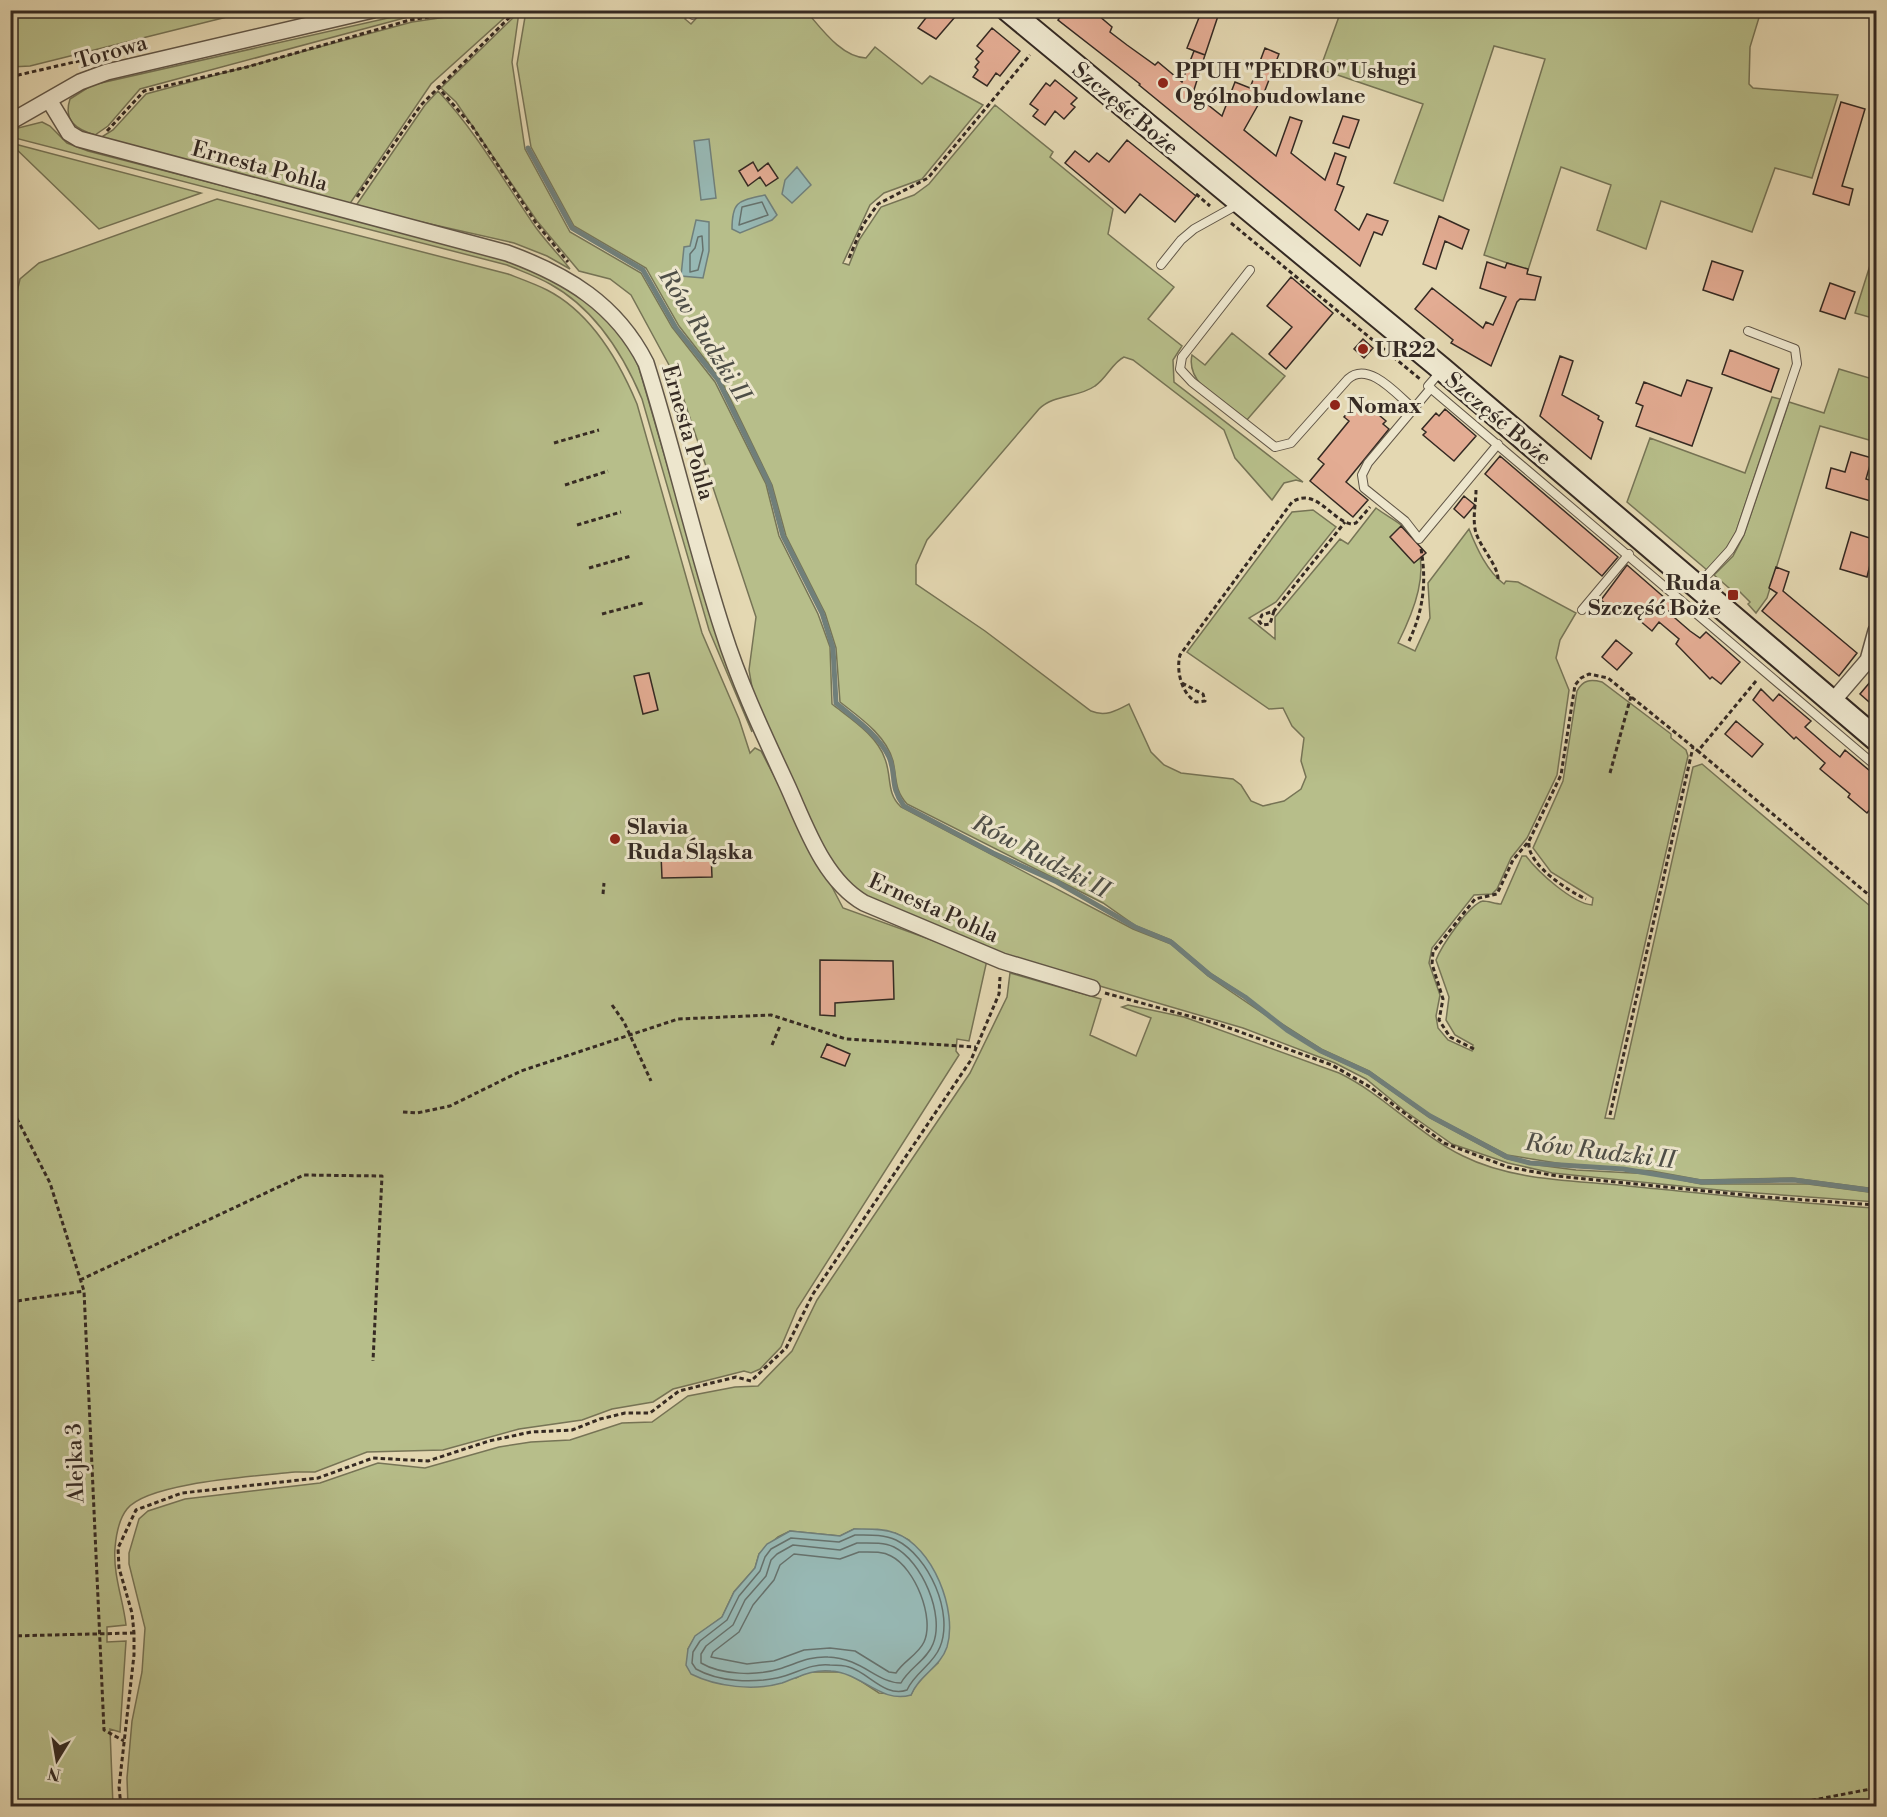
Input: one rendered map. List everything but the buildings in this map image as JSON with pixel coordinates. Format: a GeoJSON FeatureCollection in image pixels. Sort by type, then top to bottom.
{"type":"FeatureCollection","features":[{"type":"Feature","properties":{"kind":"street","name":"Torowa"},"geometry":{"type":"LineString","coordinates":[[10,122],[80,82],[107,72],[373,10]]}},
{"type":"Feature","properties":{"kind":"street","name":"Szczęść Boże"},"geometry":{"type":"LineString","coordinates":[[1008,10],[1240,203],[1436,379],[1698,585],[1876,739]]}},
{"type":"Feature","properties":{"kind":"street","name":"Ernesta Pohla"},"geometry":{"type":"LineString","coordinates":[[49,100],[69,133],[91,142],[507,254],[550,269],[571,281],[611,313],[632,338],[646,363],[730,653],[760,728],[814,844],[838,880],[853,896],[1002,962],[1092,988]]}},
{"type":"Feature","properties":{"kind":"street"},"geometry":{"type":"LineString","coordinates":[[1832,702],[1868,660],[1876,631]]}},
{"type":"Feature","properties":{"kind":"lane"},"geometry":{"type":"LineString","coordinates":[[1161,265],[1194,228],[1240,203]]}},
{"type":"Feature","properties":{"kind":"lane"},"geometry":{"type":"LineString","coordinates":[[1250,270],[1182,357],[1180,369],[1192,382],[1275,447],[1291,443],[1348,378],[1357,373],[1371,374],[1413,409]]}},
{"type":"Feature","properties":{"kind":"lane"},"geometry":{"type":"LineString","coordinates":[[1698,585],[1730,550],[1740,532],[1797,364],[1795,349],[1748,332]]}},
{"type":"Feature","properties":{"kind":"lane"},"geometry":{"type":"LineString","coordinates":[[1498,444],[1419,539],[1412,528],[1364,488],[1362,481],[1364,468],[1436,379],[1498,444],[1876,766]]}},
{"type":"Feature","properties":{"kind":"lane"},"geometry":{"type":"LineString","coordinates":[[1582,610],[1629,554]]}},
{"type":"Feature","properties":{"kind":"path"},"geometry":{"type":"LineString","coordinates":[[91,142],[110,128],[144,91],[247,67],[410,20],[474,10]]}},
{"type":"Feature","properties":{"kind":"path"},"geometry":{"type":"LineString","coordinates":[[348,212],[405,127],[436,87],[517,10]]}},
{"type":"Feature","properties":{"kind":"path"},"geometry":{"type":"LineString","coordinates":[[849,258],[863,225],[878,204],[928,178],[1043,40]]}},
{"type":"Feature","properties":{"kind":"path"},"geometry":{"type":"LineString","coordinates":[[436,87],[472,126],[536,223],[575,270],[571,281]]}},
{"type":"Feature","properties":{"kind":"path"},"geometry":{"type":"LineString","coordinates":[[554,443],[599,430]]}},
{"type":"Feature","properties":{"kind":"path"},"geometry":{"type":"LineString","coordinates":[[1476,470],[1476,531],[1482,550],[1497,570],[1498,580]]}},
{"type":"Feature","properties":{"kind":"path"},"geometry":{"type":"LineString","coordinates":[[565,485],[608,471]]}},
{"type":"Feature","properties":{"kind":"path"},"geometry":{"type":"LineString","coordinates":[[1182,683],[1203,694],[1205,701],[1202,703],[1189,698],[1182,683],[1180,655],[1292,502],[1302,497],[1314,499],[1345,522],[1356,523],[1377,498]]}},
{"type":"Feature","properties":{"kind":"path"},"geometry":{"type":"LineString","coordinates":[[577,525],[621,512]]}},
{"type":"Feature","properties":{"kind":"path"},"geometry":{"type":"LineString","coordinates":[[1274,611],[1262,615],[1259,621],[1262,625],[1270,624],[1274,611],[1345,522]]}},
{"type":"Feature","properties":{"kind":"path"},"geometry":{"type":"LineString","coordinates":[[1409,641],[1421,613],[1423,599],[1425,576],[1419,539]]}},
{"type":"Feature","properties":{"kind":"path"},"geometry":{"type":"LineString","coordinates":[[589,568],[631,556]]}},
{"type":"Feature","properties":{"kind":"path"},"geometry":{"type":"LineString","coordinates":[[602,614],[643,603]]}},
{"type":"Feature","properties":{"kind":"path"},"geometry":{"type":"LineString","coordinates":[[1698,751],[1765,670]]}},
{"type":"Feature","properties":{"kind":"path"},"geometry":{"type":"LineString","coordinates":[[1474,1049],[1450,1037],[1439,1020],[1443,999],[1432,964],[1433,952],[1475,899],[1497,894],[1513,860],[1529,841],[1563,770],[1572,694],[1577,681],[1585,676],[1602,675],[1631,696],[1876,901]]}},
{"type":"Feature","properties":{"kind":"path"},"geometry":{"type":"LineString","coordinates":[[1610,773],[1631,696]]}},
{"type":"Feature","properties":{"kind":"path"},"geometry":{"type":"LineString","coordinates":[[1610,1115],[1694,747]]}},
{"type":"Feature","properties":{"kind":"path"},"geometry":{"type":"LineString","coordinates":[[1529,841],[1529,853],[1544,870],[1586,899]]}},
{"type":"Feature","properties":{"kind":"path"},"geometry":{"type":"LineString","coordinates":[[603,894],[604,883]]}},
{"type":"Feature","properties":{"kind":"path"},"geometry":{"type":"LineString","coordinates":[[121,1806],[119,1787],[134,1656],[134,1633],[132,1613],[119,1568],[118,1548],[136,1510],[182,1493],[318,1478],[374,1458],[428,1461],[489,1441],[531,1432],[572,1430],[600,1419],[626,1413],[650,1413],[679,1391],[736,1377],[751,1381],[786,1348],[813,1294],[947,1096],[976,1047],[999,994],[1002,962]]}},
{"type":"Feature","properties":{"kind":"path"},"geometry":{"type":"LineString","coordinates":[[1092,988],[1218,1024],[1332,1065],[1370,1087],[1444,1143],[1508,1167],[1557,1176],[1765,1197],[1876,1205]]}},
{"type":"Feature","properties":{"kind":"path"},"geometry":{"type":"LineString","coordinates":[[612,1005],[619,1012],[651,1081]]}},
{"type":"Feature","properties":{"kind":"path"},"geometry":{"type":"LineString","coordinates":[[403,1112],[435,1111],[450,1106],[521,1071],[678,1019],[756,1015],[783,1017],[846,1039],[976,1047]]}},
{"type":"Feature","properties":{"kind":"path"},"geometry":{"type":"LineString","coordinates":[[772,1045],[780,1026]]}},
{"type":"Feature","properties":{"kind":"path","name":"Alejka 3"},"geometry":{"type":"LineString","coordinates":[[10,1105],[50,1183],[84,1291],[104,1730],[123,1741]]}},
{"type":"Feature","properties":{"kind":"path"},"geometry":{"type":"LineString","coordinates":[[81,1280],[304,1175],[382,1176],[373,1361]]}},
{"type":"Feature","properties":{"kind":"path"},"geometry":{"type":"LineString","coordinates":[[10,1302],[84,1291]]}},
{"type":"Feature","properties":{"kind":"path"},"geometry":{"type":"LineString","coordinates":[[10,1636],[134,1633]]}},
{"type":"Feature","properties":{"kind":"path"},"geometry":{"type":"LineString","coordinates":[[1782,1806],[1876,1788]]}},
{"type":"Feature","properties":{"kind":"green space"},"geometry":{"type":"Polygon","coordinates":[[[10,11],[251,11],[30,66],[11,67],[10,11]]]}},
{"type":"Feature","properties":{"kind":"green space"},"geometry":{"type":"Polygon","coordinates":[[[419,11],[456,11],[408,17],[140,89],[108,126],[95,135],[77,127],[68,113],[70,99],[92,85],[419,11]]]}},
{"type":"Feature","properties":{"kind":"green space"},"geometry":{"type":"Polygon","coordinates":[[[487,11],[512,11],[431,84],[349,205],[100,138],[113,130],[146,94],[412,22],[487,11]]]}},
{"type":"Feature","properties":{"kind":"green space"},"geometry":{"type":"Polygon","coordinates":[[[526,11],[692,11],[685,19],[691,24],[703,11],[806,11],[832,40],[848,53],[866,58],[875,47],[922,84],[930,76],[983,105],[922,179],[884,193],[870,205],[843,263],[849,265],[859,240],[881,207],[914,195],[929,184],[995,105],[1053,152],[1050,157],[1113,209],[1108,234],[1174,287],[1148,319],[1182,346],[1173,360],[1174,382],[1303,482],[1296,480],[1284,483],[1272,500],[1235,458],[1224,430],[1133,360],[1124,357],[1095,386],[1081,393],[1059,398],[1039,409],[927,540],[916,565],[916,584],[985,631],[1091,711],[1106,713],[1129,704],[1151,752],[1164,765],[1181,773],[1233,779],[1241,785],[1251,801],[1263,806],[1284,801],[1301,789],[1306,777],[1301,761],[1304,738],[1292,726],[1283,708],[1269,709],[1187,652],[1292,512],[1313,510],[1336,527],[1276,602],[1249,618],[1275,639],[1275,617],[1340,539],[1348,544],[1376,508],[1410,532],[1418,549],[1421,576],[1418,591],[1398,643],[1415,651],[1430,618],[1428,583],[1469,529],[1479,552],[1504,584],[1506,581],[1518,582],[1576,613],[1560,640],[1556,658],[1569,690],[1557,775],[1527,838],[1511,858],[1497,889],[1492,894],[1474,895],[1432,948],[1429,963],[1440,995],[1436,1016],[1438,1028],[1448,1040],[1472,1051],[1473,1045],[1455,1035],[1446,1020],[1449,997],[1436,960],[1443,946],[1470,910],[1483,901],[1501,904],[1522,856],[1526,856],[1565,893],[1592,905],[1593,898],[1551,872],[1533,848],[1563,781],[1577,691],[1587,681],[1602,682],[1671,734],[1671,738],[1686,750],[1688,756],[1605,1118],[1614,1119],[1693,767],[1702,764],[1876,911],[1876,1189],[1792,1178],[1701,1180],[1652,1171],[1575,1166],[1507,1155],[1429,1114],[1369,1071],[1321,1049],[1265,1013],[1244,995],[1210,973],[1171,940],[1136,926],[1103,903],[907,804],[898,789],[893,761],[884,743],[871,727],[840,702],[836,648],[825,613],[786,536],[772,485],[721,380],[679,326],[646,268],[574,226],[531,147],[517,64],[526,11]]]}},
{"type":"Feature","properties":{"kind":"green space"},"geometry":{"type":"Polygon","coordinates":[[[1341,11],[1761,11],[1750,47],[1749,84],[1753,88],[1838,95],[1812,178],[1775,168],[1752,232],[1661,201],[1646,249],[1597,230],[1611,185],[1561,167],[1528,270],[1484,255],[1545,59],[1494,46],[1443,201],[1394,183],[1423,104],[1320,69],[1341,11]]]}},
{"type":"Feature","properties":{"kind":"green space"},"geometry":{"type":"Polygon","coordinates":[[[519,12],[512,62],[525,149],[570,232],[641,273],[672,327],[715,382],[766,484],[779,536],[818,614],[830,647],[832,704],[863,728],[876,742],[885,759],[893,796],[901,807],[1133,929],[1171,944],[1208,976],[1320,1052],[1368,1074],[1429,1117],[1505,1158],[1576,1170],[1652,1174],[1701,1184],[1808,1184],[1876,1193],[1876,1202],[1729,1191],[1552,1173],[1508,1163],[1452,1144],[1405,1111],[1366,1079],[1335,1063],[1243,1028],[1035,967],[867,900],[847,881],[814,833],[787,776],[753,693],[749,670],[756,617],[680,388],[669,365],[631,295],[610,279],[579,271],[537,221],[456,102],[441,88],[519,12]]]}},
{"type":"Feature","properties":{"kind":"green space"},"geometry":{"type":"Polygon","coordinates":[[[438,91],[476,138],[536,228],[570,269],[547,256],[514,243],[355,207],[425,105],[438,91]]]}},
{"type":"Feature","properties":{"kind":"green space"},"geometry":{"type":"Polygon","coordinates":[[[42,122],[50,126],[67,143],[88,151],[507,259],[548,277],[602,313],[617,329],[639,368],[715,629],[752,732],[709,630],[642,399],[616,349],[580,306],[550,284],[507,265],[11,137],[10,130],[42,122]]]}},
{"type":"Feature","properties":{"kind":"green space"},"geometry":{"type":"Polygon","coordinates":[[[11,143],[201,193],[99,229],[11,143]]]}},
{"type":"Feature","properties":{"kind":"green space"},"geometry":{"type":"Polygon","coordinates":[[[217,199],[508,274],[547,290],[577,311],[590,324],[612,355],[637,404],[702,633],[739,719],[750,753],[755,748],[761,751],[843,908],[987,960],[969,1041],[957,1039],[956,1051],[959,1055],[797,1309],[781,1347],[760,1369],[751,1373],[744,1371],[673,1389],[653,1402],[612,1409],[582,1420],[519,1429],[443,1450],[367,1452],[315,1472],[232,1478],[180,1486],[139,1500],[124,1513],[115,1543],[115,1568],[126,1625],[107,1627],[107,1642],[126,1641],[120,1732],[110,1729],[113,1806],[11,1806],[11,319],[20,279],[39,263],[217,199]]]}},
{"type":"Feature","properties":{"kind":"green space"},"geometry":{"type":"Polygon","coordinates":[[[1872,259],[1876,260],[1876,319],[1855,313],[1872,259]]]}},
{"type":"Feature","properties":{"kind":"green space"},"geometry":{"type":"Polygon","coordinates":[[[1232,333],[1285,376],[1246,421],[1201,385],[1191,366],[1192,355],[1205,365],[1232,333]]]}},
{"type":"Feature","properties":{"kind":"green space"},"geometry":{"type":"Polygon","coordinates":[[[1839,369],[1876,380],[1876,442],[1820,426],[1767,598],[1756,613],[1748,604],[1750,602],[1739,591],[1736,594],[1714,575],[1733,556],[1744,535],[1789,402],[1824,413],[1839,369]]]}},
{"type":"Feature","properties":{"kind":"green space"},"geometry":{"type":"Polygon","coordinates":[[[1772,397],[1780,399],[1736,532],[1731,543],[1707,570],[1627,502],[1650,438],[1745,473],[1772,397]]]}},
{"type":"Feature","properties":{"kind":"green space"},"geometry":{"type":"Polygon","coordinates":[[[1010,973],[1101,999],[1090,1035],[1136,1056],[1151,1018],[1122,1007],[1128,1005],[1184,1017],[1339,1073],[1371,1092],[1447,1147],[1482,1164],[1502,1170],[1544,1178],[1876,1208],[1876,1803],[1859,1806],[128,1806],[127,1778],[132,1721],[142,1672],[145,1628],[129,1564],[129,1553],[139,1519],[148,1511],[185,1499],[320,1483],[378,1463],[425,1468],[499,1447],[531,1442],[570,1440],[622,1423],[652,1422],[688,1396],[735,1387],[758,1386],[792,1351],[817,1300],[970,1073],[1007,997],[1010,973]],[[854,1529],[840,1536],[790,1531],[778,1537],[759,1554],[755,1568],[734,1592],[722,1617],[695,1637],[688,1649],[796,1678],[808,1672],[847,1672],[879,1693],[911,1695],[917,1682],[938,1663],[932,1569],[909,1540],[895,1533],[854,1529]]]}},
{"type":"Feature","properties":{"kind":"water"},"geometry":{"type":"Polygon","coordinates":[[[709,139],[716,198],[701,200],[694,141],[709,139]]]}},
{"type":"Feature","properties":{"kind":"water"},"geometry":{"type":"Polygon","coordinates":[[[797,167],[811,185],[792,203],[782,194],[785,180],[797,167]]]}},
{"type":"Feature","properties":{"kind":"water"},"geometry":{"type":"Polygon","coordinates":[[[765,195],[777,215],[772,220],[740,233],[732,229],[732,219],[739,203],[765,195]]]}},
{"type":"Feature","properties":{"kind":"water"},"geometry":{"type":"Polygon","coordinates":[[[696,220],[709,222],[709,251],[703,278],[681,276],[684,247],[690,246],[696,220]]]}},
{"type":"Feature","properties":{"kind":"water"},"geometry":{"type":"Polygon","coordinates":[[[854,1529],[885,1530],[909,1540],[921,1551],[939,1581],[949,1616],[947,1647],[940,1660],[919,1682],[911,1695],[900,1697],[890,1695],[852,1677],[831,1671],[812,1672],[782,1683],[760,1687],[724,1685],[691,1674],[686,1665],[688,1649],[695,1636],[722,1617],[734,1592],[755,1568],[759,1554],[767,1544],[790,1531],[840,1536],[854,1529]]]}},
{"type":"Feature","properties":{"kind":"waterway","name":"Rów Rudzki II"},"geometry":{"type":"LineString","coordinates":[[528,148],[572,228],[643,270],[676,328],[718,380],[769,484],[783,536],[822,613],[833,648],[836,703],[866,727],[879,741],[889,757],[896,792],[904,806],[993,853],[1057,882],[1135,927],[1171,942],[1210,975],[1245,997],[1287,1030],[1321,1051],[1369,1073],[1430,1116],[1507,1157],[1530,1163],[1623,1169],[1702,1182],[1794,1180],[1876,1191]]}},
{"type":"Feature","properties":{"kind":"place","name":"PPUH \"PEDRO\" Usługi Ogólnobudowlane"},"geometry":{"type":"Point","coordinates":[1163,83]}},
{"type":"Feature","properties":{"kind":"place","name":"UR22"},"geometry":{"type":"Point","coordinates":[1363,349]}},
{"type":"Feature","properties":{"kind":"place","name":"Nomax"},"geometry":{"type":"Point","coordinates":[1335,405]}},
{"type":"Feature","properties":{"kind":"place","name":"Ruda Szczęść Boże"},"geometry":{"type":"Point","coordinates":[1733,595]}},
{"type":"Feature","properties":{"kind":"place","name":"Slavia Ruda Śląska"},"geometry":{"type":"Point","coordinates":[615,839]}}]}
